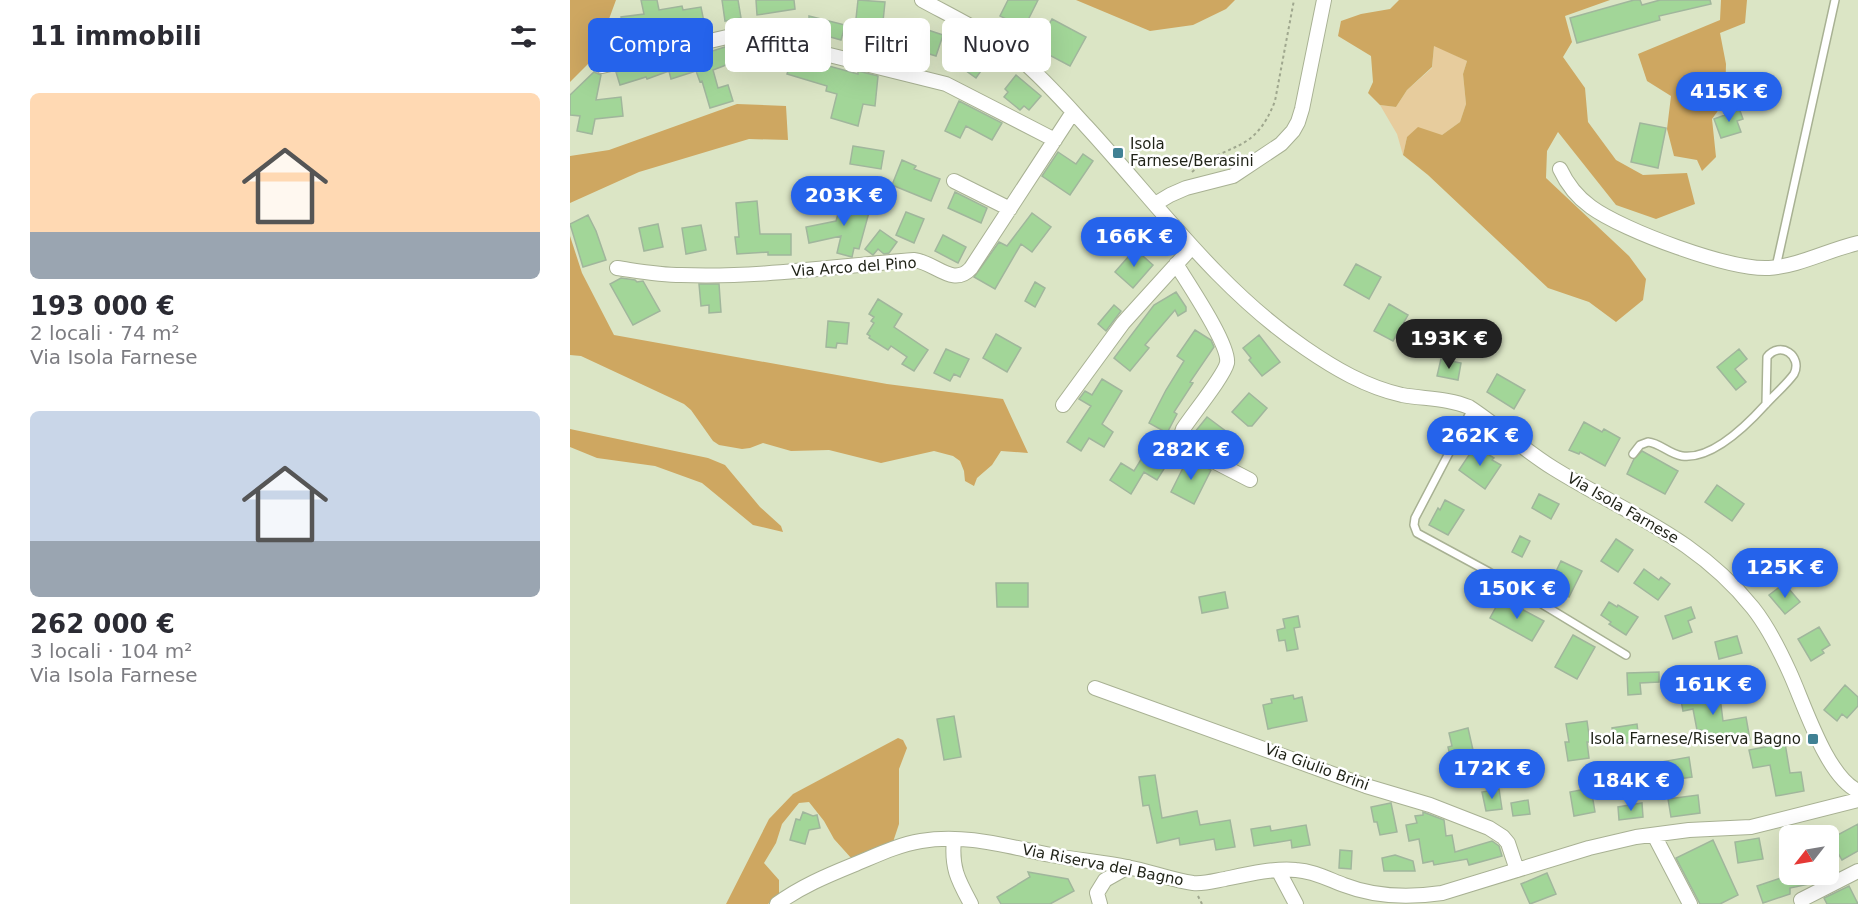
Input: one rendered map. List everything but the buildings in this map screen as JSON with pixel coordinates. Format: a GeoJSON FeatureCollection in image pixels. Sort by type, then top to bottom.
{"type":"FeatureCollection","features":[{"type":"Feature","properties":{"kind":"street","name":"Via Isola Farnese"},"geometry":{"type":"LineString","coordinates":[[922,0],[1005,47],[1037,74],[1192,247],[1270,321],[1303,347],[1366,383],[1389,391],[1458,403],[1472,409],[1553,468],[1678,539],[1709,562],[1730,582],[1770,633],[1834,768],[1845,783],[1858,791]]}},
{"type":"Feature","properties":{"kind":"street"},"geometry":{"type":"LineString","coordinates":[[1155,204],[1186,188],[1233,176],[1281,144],[1293,131],[1302,108],[1324,0]]}},
{"type":"Feature","properties":{"kind":"street"},"geometry":{"type":"LineString","coordinates":[[713,40],[728,36],[757,37],[946,84],[1055,140]]}},
{"type":"Feature","properties":{"kind":"street","name":"Via Arco del Pino"},"geometry":{"type":"LineString","coordinates":[[617,268],[671,275],[701,276],[806,271],[914,260],[930,264],[952,276],[959,277],[971,268],[1073,112]]}},
{"type":"Feature","properties":{"kind":"street"},"geometry":{"type":"LineString","coordinates":[[1560,168],[1577,195],[1595,210],[1612,220],[1660,240],[1711,257],[1752,267],[1776,267],[1858,243]]}},
{"type":"Feature","properties":{"kind":"street"},"geometry":{"type":"LineString","coordinates":[[954,181],[1010,209]]}},
{"type":"Feature","properties":{"kind":"street"},"geometry":{"type":"LineString","coordinates":[[1063,405],[1124,323],[1192,247]]}},
{"type":"Feature","properties":{"kind":"street"},"geometry":{"type":"LineString","coordinates":[[1176,264],[1223,342],[1227,357],[1224,370],[1183,429],[1183,443],[1188,448],[1250,480]]}},
{"type":"Feature","properties":{"kind":"street","name":"Via Giulio Brini"},"geometry":{"type":"LineString","coordinates":[[1095,688],[1366,786],[1430,805],[1489,828],[1508,843],[1516,870]]}},
{"type":"Feature","properties":{"kind":"street","name":"Via Riserva del Bagno"},"geometry":{"type":"LineString","coordinates":[[777,904],[794,891],[827,875],[898,847],[923,841],[954,839],[1011,846],[1128,867],[1197,883],[1278,870],[1308,872],[1360,891],[1405,897],[1442,893],[1588,848],[1689,830],[1751,827],[1858,800]]}},
{"type":"Feature","properties":{"kind":"street"},"geometry":{"type":"LineString","coordinates":[[1654,835],[1690,904]]}},
{"type":"Feature","properties":{"kind":"street"},"geometry":{"type":"LineString","coordinates":[[954,839],[952,854],[954,869],[972,904]]}},
{"type":"Feature","properties":{"kind":"street"},"geometry":{"type":"LineString","coordinates":[[1100,904],[1097,893],[1102,882],[1128,867]]}},
{"type":"Feature","properties":{"kind":"street"},"geometry":{"type":"LineString","coordinates":[[1278,870],[1296,904]]}},
{"type":"Feature","properties":{"kind":"street"},"geometry":{"type":"LineString","coordinates":[[1801,900],[1858,871]]}},
{"type":"Feature","properties":{"kind":"lane"},"geometry":{"type":"LineString","coordinates":[[1776,267],[1835,0]]}},
{"type":"Feature","properties":{"kind":"lane"},"geometry":{"type":"LineString","coordinates":[[1633,454],[1641,445],[1648,442],[1681,456],[1700,454],[1744,427],[1790,379],[1796,369],[1793,357],[1783,349],[1773,351],[1767,357],[1766,404]]}},
{"type":"Feature","properties":{"kind":"lane"},"geometry":{"type":"LineString","coordinates":[[1472,409],[1415,518],[1414,525],[1417,533],[1489,572],[1626,655]]}},
{"type":"Feature","properties":{"kind":"path"},"geometry":{"type":"LineString","coordinates":[[1186,188],[1190,174],[1200,165],[1247,143],[1262,129],[1269,117],[1275,102],[1294,0]]}},
{"type":"Feature","properties":{"kind":"shaded area"},"geometry":{"type":"Polygon","coordinates":[[[570,0],[616,0],[609,18],[588,18],[588,64],[570,82],[570,0]]]}},
{"type":"Feature","properties":{"kind":"shaded area"},"geometry":{"type":"Polygon","coordinates":[[[1076,0],[1235,0],[1226,9],[1193,25],[1150,31],[1076,0]]]}},
{"type":"Feature","properties":{"kind":"shaded area"},"geometry":{"type":"Polygon","coordinates":[[[1399,0],[1610,0],[1565,16],[1572,42],[1563,57],[1585,88],[1588,122],[1616,160],[1643,175],[1687,173],[1695,204],[1656,219],[1616,205],[1558,132],[1547,151],[1546,178],[1629,256],[1646,279],[1643,300],[1616,322],[1589,302],[1548,288],[1428,175],[1403,155],[1407,137],[1418,127],[1442,135],[1460,122],[1466,104],[1463,74],[1467,61],[1434,46],[1432,67],[1407,90],[1396,107],[1380,105],[1368,93],[1373,82],[1371,56],[1338,36],[1341,21],[1361,14],[1390,9],[1399,0]]]}},
{"type":"Feature","properties":{"kind":"shaded area"},"geometry":{"type":"Polygon","coordinates":[[[1721,0],[1747,0],[1745,23],[1720,33],[1726,64],[1725,101],[1712,119],[1716,157],[1702,171],[1697,160],[1674,156],[1667,129],[1671,96],[1647,81],[1638,54],[1720,20],[1721,0]]]}},
{"type":"Feature","properties":{"kind":"shaded area"},"geometry":{"type":"Polygon","coordinates":[[[1434,45],[1467,61],[1463,74],[1466,104],[1460,122],[1442,135],[1407,137],[1403,155],[1397,134],[1380,105],[1396,107],[1407,90],[1432,68],[1434,45]]]}},
{"type":"Feature","properties":{"kind":"shaded area"},"geometry":{"type":"Polygon","coordinates":[[[737,104],[786,106],[788,140],[749,139],[639,172],[570,203],[570,156],[609,150],[737,104]]]}},
{"type":"Feature","properties":{"kind":"shaded area"},"geometry":{"type":"Polygon","coordinates":[[[570,236],[582,273],[614,335],[887,384],[1003,399],[1028,453],[1001,451],[992,465],[977,478],[974,486],[965,481],[960,461],[953,456],[934,451],[881,463],[829,450],[791,451],[763,443],[742,449],[719,445],[713,441],[691,410],[684,404],[581,356],[570,355],[570,236]]]}},
{"type":"Feature","properties":{"kind":"shaded area"},"geometry":{"type":"Polygon","coordinates":[[[570,429],[708,458],[725,465],[760,507],[781,526],[783,532],[753,525],[702,483],[655,466],[597,458],[570,447],[570,429]]]}},
{"type":"Feature","properties":{"kind":"shaded area"},"geometry":{"type":"Polygon","coordinates":[[[898,738],[903,740],[907,748],[899,769],[899,824],[892,845],[852,859],[834,839],[809,802],[799,803],[782,824],[776,843],[764,863],[779,880],[779,894],[768,904],[726,904],[769,819],[793,794],[898,738]]]}},
{"type":"Feature","properties":{"kind":"place","name":"Isola Farnese/Berasini"},"geometry":{"type":"Point","coordinates":[1118,153]}},
{"type":"Feature","properties":{"kind":"place","name":"Isola Farnese/Riserva Bagno"},"geometry":{"type":"Point","coordinates":[1813,739]}}]}
